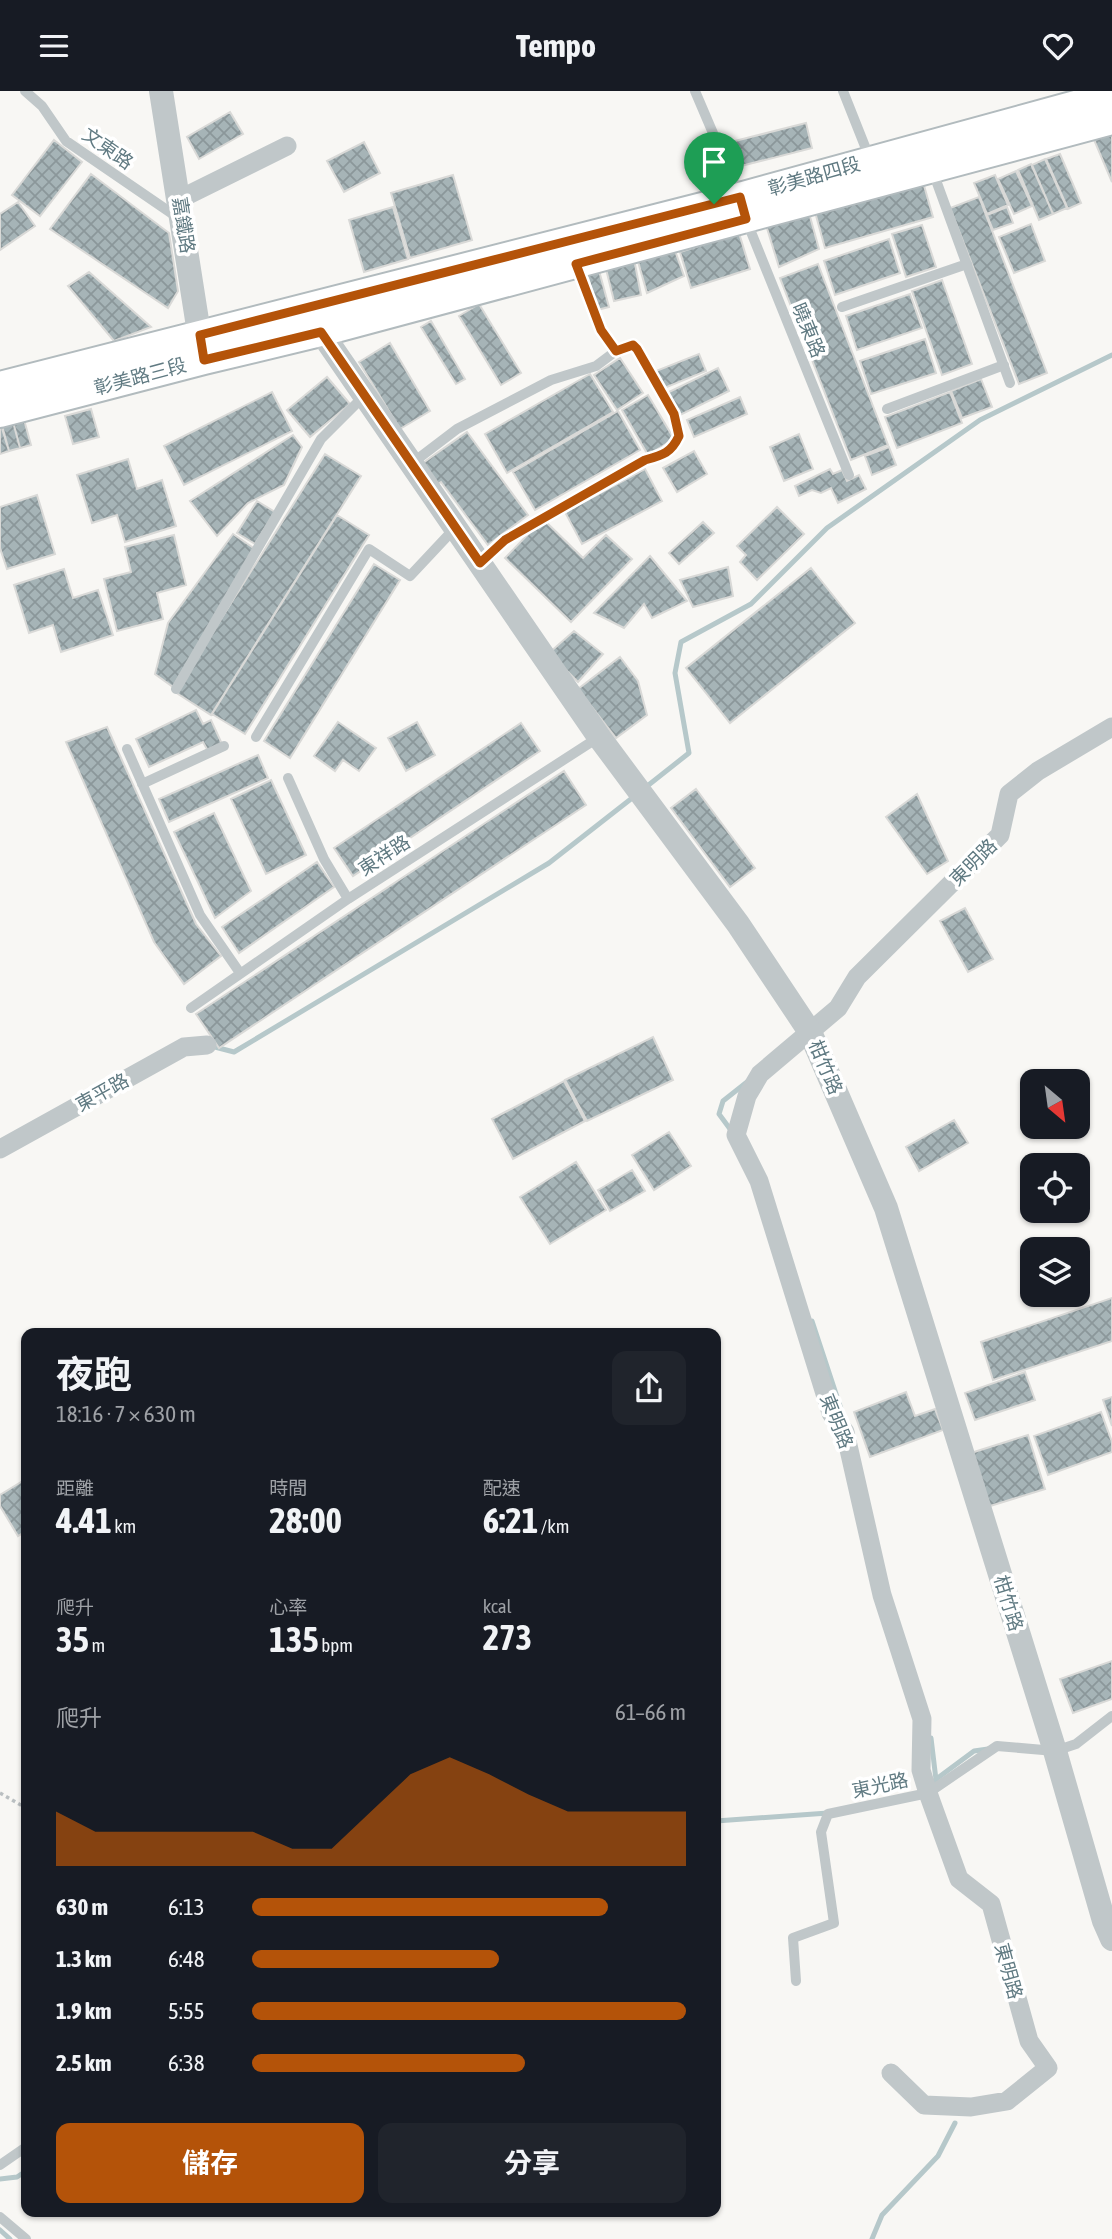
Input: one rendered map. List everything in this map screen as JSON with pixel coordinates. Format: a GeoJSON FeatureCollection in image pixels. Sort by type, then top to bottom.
{"type":"FeatureCollection","features":[{"type":"Feature","properties":{"kind":"main road","name":"彰美路四段"},"geometry":{"type":"LineString","coordinates":[[317,320],[876,171],[1112,96]]}},
{"type":"Feature","properties":{"kind":"main road","name":"彰美路四段"},"geometry":{"type":"LineString","coordinates":[[876,171],[932,168],[1112,120]]}},
{"type":"Feature","properties":{"kind":"main road","name":"彰美路三段"},"geometry":{"type":"LineString","coordinates":[[0,386],[202,347],[317,320]]}},
{"type":"Feature","properties":{"kind":"main road","name":"彰美路三段"},"geometry":{"type":"LineString","coordinates":[[0,413],[202,347]]}},
{"type":"Feature","properties":{"kind":"street","name":"嘉鐵路"},"geometry":{"type":"LineString","coordinates":[[161,91],[202,347]]}},
{"type":"Feature","properties":{"kind":"street"},"geometry":{"type":"LineString","coordinates":[[181,210],[287,146]]}},
{"type":"Feature","properties":{"kind":"street","name":"柑竹路"},"geometry":{"type":"LineString","coordinates":[[317,320],[364,396],[599,737],[738,924],[810,1032],[886,1208],[1055,1751],[1104,1921],[1112,1939]]}},
{"type":"Feature","properties":{"kind":"street","name":"東明路"},"geometry":{"type":"LineString","coordinates":[[891,2073],[924,2105],[971,2107],[1007,2101],[1048,2068],[1029,2041],[991,1904],[958,1879],[928,1793],[921,1770],[922,1719],[882,1595],[845,1432],[831,1413],[759,1181],[736,1135],[747,1096],[760,1074],[838,1008],[857,977],[1000,835],[1009,794],[1038,771],[1112,727]]}},
{"type":"Feature","properties":{"kind":"street","name":"東平路"},"geometry":{"type":"LineString","coordinates":[[0,1149],[184,1047],[207,1045]]}},
{"type":"Feature","properties":{"kind":"lane","name":"文東路"},"geometry":{"type":"LineString","coordinates":[[25,91],[42,106],[66,141],[181,210]]}},
{"type":"Feature","properties":{"kind":"lane","name":"曉東路"},"geometry":{"type":"LineString","coordinates":[[695,91],[849,474]]}},
{"type":"Feature","properties":{"kind":"lane"},"geometry":{"type":"LineString","coordinates":[[843,91],[876,171]]}},
{"type":"Feature","properties":{"kind":"lane"},"geometry":{"type":"LineString","coordinates":[[932,168],[1010,383]]}},
{"type":"Feature","properties":{"kind":"lane"},"geometry":{"type":"LineString","coordinates":[[573,253],[601,330],[616,351]]}},
{"type":"Feature","properties":{"kind":"lane"},"geometry":{"type":"LineString","coordinates":[[842,307],[967,264]]}},
{"type":"Feature","properties":{"kind":"lane"},"geometry":{"type":"LineString","coordinates":[[411,465],[457,429],[551,380],[596,366],[616,351],[633,345],[643,358],[674,414],[679,436],[673,449],[645,460],[505,540],[480,563]]}},
{"type":"Feature","properties":{"kind":"lane"},"geometry":{"type":"LineString","coordinates":[[887,409],[1004,365]]}},
{"type":"Feature","properties":{"kind":"lane"},"geometry":{"type":"LineString","coordinates":[[176,689],[321,439],[364,396]]}},
{"type":"Feature","properties":{"kind":"lane"},"geometry":{"type":"LineString","coordinates":[[256,737],[369,549],[410,576],[455,528]]}},
{"type":"Feature","properties":{"kind":"lane","name":"東祥路"},"geometry":{"type":"LineString","coordinates":[[191,1008],[348,899],[599,737]]}},
{"type":"Feature","properties":{"kind":"lane"},"geometry":{"type":"LineString","coordinates":[[142,784],[224,746]]}},
{"type":"Feature","properties":{"kind":"lane"},"geometry":{"type":"LineString","coordinates":[[127,749],[200,915],[240,973]]}},
{"type":"Feature","properties":{"kind":"lane"},"geometry":{"type":"LineString","coordinates":[[288,778],[324,859],[348,899]]}},
{"type":"Feature","properties":{"kind":"lane"},"geometry":{"type":"LineString","coordinates":[[1055,1751],[1076,1744],[1112,1716]]}},
{"type":"Feature","properties":{"kind":"lane","name":"東光路"},"geometry":{"type":"LineString","coordinates":[[796,1981],[793,1938],[834,1923],[821,1832],[828,1814],[928,1793],[996,1746],[1055,1751]]}},
{"type":"Feature","properties":{"kind":"lane"},"geometry":{"type":"LineString","coordinates":[[0,2165],[21,2150]]}},
{"type":"Feature","properties":{"kind":"lane"},"geometry":{"type":"LineString","coordinates":[[0,2217],[26,2239]]}},
{"type":"Feature","properties":{"kind":"path"},"geometry":{"type":"LineString","coordinates":[[0,1793],[21,1805]]}},
{"type":"Feature","properties":{"kind":"building"},"geometry":{"type":"Polygon","coordinates":[[[230,112],[243,134],[199,159],[187,137],[230,112]]]}},
{"type":"Feature","properties":{"kind":"building"},"geometry":{"type":"Polygon","coordinates":[[[806,123],[812,148],[733,168],[727,143],[806,123]]]}},
{"type":"Feature","properties":{"kind":"building"},"geometry":{"type":"Polygon","coordinates":[[[1112,131],[1112,182],[1092,135],[1112,131]]]}},
{"type":"Feature","properties":{"kind":"building"},"geometry":{"type":"Polygon","coordinates":[[[54,140],[82,162],[40,216],[12,195],[54,140]]]}},
{"type":"Feature","properties":{"kind":"building"},"geometry":{"type":"Polygon","coordinates":[[[364,142],[380,173],[344,192],[327,161],[364,142]]]}},
{"type":"Feature","properties":{"kind":"building"},"geometry":{"type":"Polygon","coordinates":[[[1060,154],[1081,203],[1068,209],[1046,159],[1060,154]]]}},
{"type":"Feature","properties":{"kind":"building"},"geometry":{"type":"Polygon","coordinates":[[[1045,159],[1067,208],[1053,214],[1032,165],[1045,159]]]}},
{"type":"Feature","properties":{"kind":"building"},"geometry":{"type":"Polygon","coordinates":[[[1031,164],[1053,214],[1039,220],[1018,170],[1031,164]]]}},
{"type":"Feature","properties":{"kind":"building"},"geometry":{"type":"Polygon","coordinates":[[[1016,171],[1032,206],[1014,214],[998,179],[1016,171]]]}},
{"type":"Feature","properties":{"kind":"building"},"geometry":{"type":"Polygon","coordinates":[[[91,174],[169,233],[178,291],[168,308],[50,229],[91,174]]]}},
{"type":"Feature","properties":{"kind":"building"},"geometry":{"type":"Polygon","coordinates":[[[453,175],[472,240],[410,258],[391,193],[453,175]]]}},
{"type":"Feature","properties":{"kind":"building"},"geometry":{"type":"Polygon","coordinates":[[[995,175],[1008,205],[987,214],[974,183],[995,175]]]}},
{"type":"Feature","properties":{"kind":"building"},"geometry":{"type":"Polygon","coordinates":[[[923,182],[933,217],[825,248],[815,212],[923,182]]]}},
{"type":"Feature","properties":{"kind":"building"},"geometry":{"type":"Polygon","coordinates":[[[979,197],[1047,373],[1019,384],[950,208],[979,197]]]}},
{"type":"Feature","properties":{"kind":"building"},"geometry":{"type":"Polygon","coordinates":[[[18,202],[35,226],[0,250],[0,214],[18,202]]]}},
{"type":"Feature","properties":{"kind":"building"},"geometry":{"type":"Polygon","coordinates":[[[393,207],[408,259],[364,272],[349,220],[393,207]]]}},
{"type":"Feature","properties":{"kind":"building"},"geometry":{"type":"Polygon","coordinates":[[[1007,207],[1013,223],[993,230],[987,215],[1007,207]]]}},
{"type":"Feature","properties":{"kind":"building"},"geometry":{"type":"Polygon","coordinates":[[[809,213],[819,249],[779,267],[766,225],[809,213]]]}},
{"type":"Feature","properties":{"kind":"building"},"geometry":{"type":"Polygon","coordinates":[[[1031,224],[1045,261],[1014,273],[999,237],[1031,224]]]}},
{"type":"Feature","properties":{"kind":"building"},"geometry":{"type":"Polygon","coordinates":[[[922,225],[936,267],[906,277],[892,234],[922,225]]]}},
{"type":"Feature","properties":{"kind":"building"},"geometry":{"type":"Polygon","coordinates":[[[739,233],[750,269],[691,288],[680,252],[739,233]]]}},
{"type":"Feature","properties":{"kind":"building"},"geometry":{"type":"Polygon","coordinates":[[[889,239],[900,273],[835,295],[824,261],[889,239]]]}},
{"type":"Feature","properties":{"kind":"building"},"geometry":{"type":"Polygon","coordinates":[[[673,245],[684,276],[647,293],[637,258],[673,245]]]}},
{"type":"Feature","properties":{"kind":"building"},"geometry":{"type":"Polygon","coordinates":[[[634,259],[641,295],[614,301],[605,265],[634,259]]]}},
{"type":"Feature","properties":{"kind":"building"},"geometry":{"type":"Polygon","coordinates":[[[818,264],[888,445],[851,460],[780,278],[818,264]]]}},
{"type":"Feature","properties":{"kind":"building"},"geometry":{"type":"Polygon","coordinates":[[[598,267],[609,307],[597,310],[586,270],[598,267]]]}},
{"type":"Feature","properties":{"kind":"building"},"geometry":{"type":"Polygon","coordinates":[[[89,272],[151,327],[114,341],[68,286],[89,272]]]}},
{"type":"Feature","properties":{"kind":"building"},"geometry":{"type":"Polygon","coordinates":[[[942,280],[972,364],[942,375],[912,291],[942,280]]]}},
{"type":"Feature","properties":{"kind":"building"},"geometry":{"type":"Polygon","coordinates":[[[910,294],[922,328],[857,350],[846,316],[910,294]]]}},
{"type":"Feature","properties":{"kind":"building"},"geometry":{"type":"Polygon","coordinates":[[[479,304],[521,373],[501,385],[459,316],[479,304]]]}},
{"type":"Feature","properties":{"kind":"building"},"geometry":{"type":"Polygon","coordinates":[[[431,321],[465,379],[456,384],[421,327],[431,321]]]}},
{"type":"Feature","properties":{"kind":"building"},"geometry":{"type":"Polygon","coordinates":[[[925,339],[936,373],[871,394],[860,361],[925,339]]]}},
{"type":"Feature","properties":{"kind":"building"},"geometry":{"type":"Polygon","coordinates":[[[390,343],[430,411],[400,429],[359,362],[390,343]]]}},
{"type":"Feature","properties":{"kind":"building"},"geometry":{"type":"Polygon","coordinates":[[[699,354],[706,371],[662,389],[656,371],[699,354]]]}},
{"type":"Feature","properties":{"kind":"building"},"geometry":{"type":"Polygon","coordinates":[[[620,358],[643,393],[617,410],[594,375],[620,358]]]}},
{"type":"Feature","properties":{"kind":"building"},"geometry":{"type":"Polygon","coordinates":[[[718,368],[729,391],[678,416],[667,393],[718,368]]]}},
{"type":"Feature","properties":{"kind":"building"},"geometry":{"type":"Polygon","coordinates":[[[590,374],[613,412],[507,473],[485,434],[590,374]]]}},
{"type":"Feature","properties":{"kind":"building"},"geometry":{"type":"Polygon","coordinates":[[[327,377],[350,404],[310,437],[287,410],[327,377]]]}},
{"type":"Feature","properties":{"kind":"building"},"geometry":{"type":"Polygon","coordinates":[[[981,379],[992,407],[962,418],[951,391],[981,379]]]}},
{"type":"Feature","properties":{"kind":"building"},"geometry":{"type":"Polygon","coordinates":[[[272,392],[292,431],[184,485],[164,446],[272,392]]]}},
{"type":"Feature","properties":{"kind":"building"},"geometry":{"type":"Polygon","coordinates":[[[950,392],[962,423],[897,448],[885,417],[950,392]]]}},
{"type":"Feature","properties":{"kind":"building"},"geometry":{"type":"Polygon","coordinates":[[[648,395],[674,439],[648,455],[622,410],[648,395]]]}},
{"type":"Feature","properties":{"kind":"building"},"geometry":{"type":"Polygon","coordinates":[[[740,397],[747,414],[694,437],[687,420],[740,397]]]}},
{"type":"Feature","properties":{"kind":"building"},"geometry":{"type":"Polygon","coordinates":[[[91,409],[99,437],[73,444],[65,416],[91,409]]]}},
{"type":"Feature","properties":{"kind":"building"},"geometry":{"type":"Polygon","coordinates":[[[618,411],[640,450],[535,510],[513,472],[618,411]]]}},
{"type":"Feature","properties":{"kind":"building"},"geometry":{"type":"Polygon","coordinates":[[[23,416],[31,445],[20,448],[12,418],[23,416]]]}},
{"type":"Feature","properties":{"kind":"building"},"geometry":{"type":"Polygon","coordinates":[[[12,418],[20,448],[9,451],[1,422],[12,418]]]}},
{"type":"Feature","properties":{"kind":"building"},"geometry":{"type":"Polygon","coordinates":[[[0,422],[9,451],[0,454],[0,422]]]}},
{"type":"Feature","properties":{"kind":"building"},"geometry":{"type":"Polygon","coordinates":[[[467,432],[528,515],[488,545],[441,482],[438,484],[423,463],[467,432]]]}},
{"type":"Feature","properties":{"kind":"building"},"geometry":{"type":"Polygon","coordinates":[[[799,434],[813,469],[784,481],[770,447],[799,434]]]}},
{"type":"Feature","properties":{"kind":"building"},"geometry":{"type":"Polygon","coordinates":[[[293,435],[302,447],[284,485],[248,503],[217,536],[190,501],[293,435]]]}},
{"type":"Feature","properties":{"kind":"building"},"geometry":{"type":"Polygon","coordinates":[[[889,447],[896,465],[872,475],[865,456],[889,447]]]}},
{"type":"Feature","properties":{"kind":"building"},"geometry":{"type":"Polygon","coordinates":[[[694,451],[707,474],[677,492],[663,468],[694,451]]]}},
{"type":"Feature","properties":{"kind":"building"},"geometry":{"type":"Polygon","coordinates":[[[325,454],[361,476],[211,715],[175,692],[325,454]]]}},
{"type":"Feature","properties":{"kind":"building"},"geometry":{"type":"Polygon","coordinates":[[[128,459],[137,489],[162,480],[176,526],[125,542],[117,515],[92,523],[77,475],[128,459]]]}},
{"type":"Feature","properties":{"kind":"building"},"geometry":{"type":"Polygon","coordinates":[[[645,469],[662,501],[582,544],[565,512],[645,469]]]}},
{"type":"Feature","properties":{"kind":"building"},"geometry":{"type":"Polygon","coordinates":[[[830,469],[833,474],[842,470],[847,481],[859,475],[866,489],[838,503],[831,488],[821,493],[812,490],[799,496],[795,486],[830,469]]]}},
{"type":"Feature","properties":{"kind":"building"},"geometry":{"type":"Polygon","coordinates":[[[37,495],[55,554],[7,569],[0,548],[0,507],[37,495]]]}},
{"type":"Feature","properties":{"kind":"building"},"geometry":{"type":"Polygon","coordinates":[[[257,501],[275,512],[255,544],[237,533],[257,501]]]}},
{"type":"Feature","properties":{"kind":"building"},"geometry":{"type":"Polygon","coordinates":[[[777,507],[804,534],[757,580],[740,562],[746,555],[737,546],[777,507]]]}},
{"type":"Feature","properties":{"kind":"building"},"geometry":{"type":"Polygon","coordinates":[[[337,515],[369,535],[245,734],[212,714],[337,515]]]}},
{"type":"Feature","properties":{"kind":"building"},"geometry":{"type":"Polygon","coordinates":[[[543,519],[583,558],[606,535],[632,559],[571,622],[505,558],[543,519]]]}},
{"type":"Feature","properties":{"kind":"building"},"geometry":{"type":"Polygon","coordinates":[[[703,522],[714,533],[679,564],[669,553],[703,522]]]}},
{"type":"Feature","properties":{"kind":"building"},"geometry":{"type":"Polygon","coordinates":[[[233,534],[255,549],[173,687],[155,674],[168,623],[233,534]]]}},
{"type":"Feature","properties":{"kind":"building"},"geometry":{"type":"Polygon","coordinates":[[[174,535],[186,585],[157,593],[163,619],[117,631],[104,579],[131,572],[125,547],[174,535]]]}},
{"type":"Feature","properties":{"kind":"building"},"geometry":{"type":"Polygon","coordinates":[[[650,556],[687,601],[652,618],[644,604],[624,628],[594,613],[650,556]]]}},
{"type":"Feature","properties":{"kind":"building"},"geometry":{"type":"Polygon","coordinates":[[[374,564],[400,580],[290,758],[264,741],[374,564]]]}},
{"type":"Feature","properties":{"kind":"building"},"geometry":{"type":"Polygon","coordinates":[[[728,567],[733,596],[693,607],[680,580],[728,567]]]}},
{"type":"Feature","properties":{"kind":"building"},"geometry":{"type":"Polygon","coordinates":[[[811,568],[855,623],[730,723],[686,668],[811,568]]]}},
{"type":"Feature","properties":{"kind":"building"},"geometry":{"type":"Polygon","coordinates":[[[64,569],[73,598],[98,590],[113,635],[61,652],[53,625],[29,633],[14,585],[64,569]]]}},
{"type":"Feature","properties":{"kind":"building"},"geometry":{"type":"Polygon","coordinates":[[[574,631],[603,654],[578,682],[549,653],[574,631]]]}},
{"type":"Feature","properties":{"kind":"building"},"geometry":{"type":"Polygon","coordinates":[[[620,657],[638,681],[647,715],[616,738],[578,689],[620,657]]]}},
{"type":"Feature","properties":{"kind":"building"},"geometry":{"type":"Polygon","coordinates":[[[196,710],[203,724],[211,720],[222,744],[208,751],[203,742],[149,767],[136,739],[196,710]]]}},
{"type":"Feature","properties":{"kind":"building"},"geometry":{"type":"Polygon","coordinates":[[[338,722],[376,748],[359,771],[343,760],[335,771],[314,756],[338,722]]]}},
{"type":"Feature","properties":{"kind":"building"},"geometry":{"type":"Polygon","coordinates":[[[417,722],[435,755],[406,771],[388,738],[417,722]]]}},
{"type":"Feature","properties":{"kind":"building"},"geometry":{"type":"Polygon","coordinates":[[[521,723],[540,751],[353,876],[334,848],[521,723]]]}},
{"type":"Feature","properties":{"kind":"building"},"geometry":{"type":"Polygon","coordinates":[[[107,727],[196,924],[221,956],[184,984],[154,942],[66,742],[107,727]]]}},
{"type":"Feature","properties":{"kind":"building"},"geometry":{"type":"Polygon","coordinates":[[[258,755],[268,778],[169,822],[159,799],[258,755]]]}},
{"type":"Feature","properties":{"kind":"building"},"geometry":{"type":"Polygon","coordinates":[[[564,771],[586,805],[219,1048],[196,1014],[564,771]]]}},
{"type":"Feature","properties":{"kind":"building"},"geometry":{"type":"Polygon","coordinates":[[[271,780],[306,855],[266,874],[231,799],[271,780]]]}},
{"type":"Feature","properties":{"kind":"building"},"geometry":{"type":"Polygon","coordinates":[[[696,789],[755,868],[730,887],[671,808],[696,789]]]}},
{"type":"Feature","properties":{"kind":"building"},"geometry":{"type":"Polygon","coordinates":[[[917,794],[948,861],[927,874],[886,817],[917,794]]]}},
{"type":"Feature","properties":{"kind":"building"},"geometry":{"type":"Polygon","coordinates":[[[214,813],[251,891],[215,918],[174,832],[214,813]]]}},
{"type":"Feature","properties":{"kind":"building"},"geometry":{"type":"Polygon","coordinates":[[[317,862],[334,887],[239,953],[222,927],[317,862]]]}},
{"type":"Feature","properties":{"kind":"building"},"geometry":{"type":"Polygon","coordinates":[[[965,908],[993,959],[968,972],[940,921],[965,908]]]}},
{"type":"Feature","properties":{"kind":"building"},"geometry":{"type":"Polygon","coordinates":[[[653,1037],[673,1080],[587,1121],[565,1080],[653,1037]]]}},
{"type":"Feature","properties":{"kind":"building"},"geometry":{"type":"Polygon","coordinates":[[[564,1081],[585,1121],[513,1159],[492,1119],[564,1081]]]}},
{"type":"Feature","properties":{"kind":"building"},"geometry":{"type":"Polygon","coordinates":[[[954,1120],[968,1143],[919,1171],[906,1147],[954,1120]]]}},
{"type":"Feature","properties":{"kind":"building"},"geometry":{"type":"Polygon","coordinates":[[[669,1132],[691,1166],[654,1190],[632,1155],[669,1132]]]}},
{"type":"Feature","properties":{"kind":"building"},"geometry":{"type":"Polygon","coordinates":[[[576,1162],[606,1210],[550,1244],[520,1197],[576,1162]]]}},
{"type":"Feature","properties":{"kind":"building"},"geometry":{"type":"Polygon","coordinates":[[[632,1170],[645,1191],[610,1211],[598,1190],[632,1170]]]}},
{"type":"Feature","properties":{"kind":"building"},"geometry":{"type":"Polygon","coordinates":[[[1112,1298],[1112,1341],[993,1380],[981,1342],[1112,1298]]]}},
{"type":"Feature","properties":{"kind":"building"},"geometry":{"type":"Polygon","coordinates":[[[1025,1372],[1035,1400],[975,1420],[965,1393],[1025,1372]]]}},
{"type":"Feature","properties":{"kind":"building"},"geometry":{"type":"Polygon","coordinates":[[[906,1392],[915,1416],[935,1409],[943,1430],[870,1457],[854,1412],[906,1392]]]}},
{"type":"Feature","properties":{"kind":"building"},"geometry":{"type":"Polygon","coordinates":[[[1112,1397],[1112,1426],[1103,1400],[1112,1397]]]}},
{"type":"Feature","properties":{"kind":"building"},"geometry":{"type":"Polygon","coordinates":[[[1101,1412],[1112,1442],[1112,1452],[1048,1475],[1034,1436],[1101,1412]]]}},
{"type":"Feature","properties":{"kind":"building"},"geometry":{"type":"Polygon","coordinates":[[[1028,1435],[1045,1489],[987,1507],[971,1453],[1028,1435]]]}},
{"type":"Feature","properties":{"kind":"building"},"geometry":{"type":"Polygon","coordinates":[[[21,1482],[21,1534],[18,1536],[0,1506],[0,1495],[21,1482]]]}},
{"type":"Feature","properties":{"kind":"building"},"geometry":{"type":"Polygon","coordinates":[[[1112,1661],[1112,1699],[1073,1713],[1060,1679],[1112,1661]]]}},
{"type":"Feature","properties":{"kind":"waterway"},"geometry":{"type":"LineString","coordinates":[[646,787],[689,753],[675,673],[681,642],[751,604],[827,528],[980,420],[1112,355]]}},
{"type":"Feature","properties":{"kind":"waterway"},"geometry":{"type":"LineString","coordinates":[[211,1046],[234,1052],[549,863],[636,795]]}},
{"type":"Feature","properties":{"kind":"waterway"},"geometry":{"type":"LineString","coordinates":[[733,1133],[719,1114],[723,1101],[747,1082]]}},
{"type":"Feature","properties":{"kind":"waterway"},"geometry":{"type":"LineString","coordinates":[[812,1321],[843,1415]]}},
{"type":"Feature","properties":{"kind":"waterway"},"geometry":{"type":"LineString","coordinates":[[931,1738],[937,1788]]}},
{"type":"Feature","properties":{"kind":"waterway"},"geometry":{"type":"LineString","coordinates":[[935,1780],[974,1751],[988,1749]]}},
{"type":"Feature","properties":{"kind":"waterway"},"geometry":{"type":"LineString","coordinates":[[721,1821],[828,1813]]}},
{"type":"Feature","properties":{"kind":"waterway"},"geometry":{"type":"LineString","coordinates":[[872,2239],[882,2215],[938,2156],[955,2123]]}},
{"type":"Feature","properties":{"kind":"waterway"},"geometry":{"type":"LineString","coordinates":[[0,2179],[21,2174]]}},
{"type":"Feature","properties":{"kind":"waterway"},"geometry":{"type":"LineString","coordinates":[[0,2230],[10,2239]]}},
{"type":"Feature","properties":{"kind":"route"},"geometry":{"type":"LineString","coordinates":[[740,197],[746,219],[576,264],[601,330],[616,351],[633,345],[637,349],[674,414],[679,436],[673,449],[645,460],[505,540],[480,563],[321,332],[204,360],[200,335],[714,204],[740,197]]}}]}
